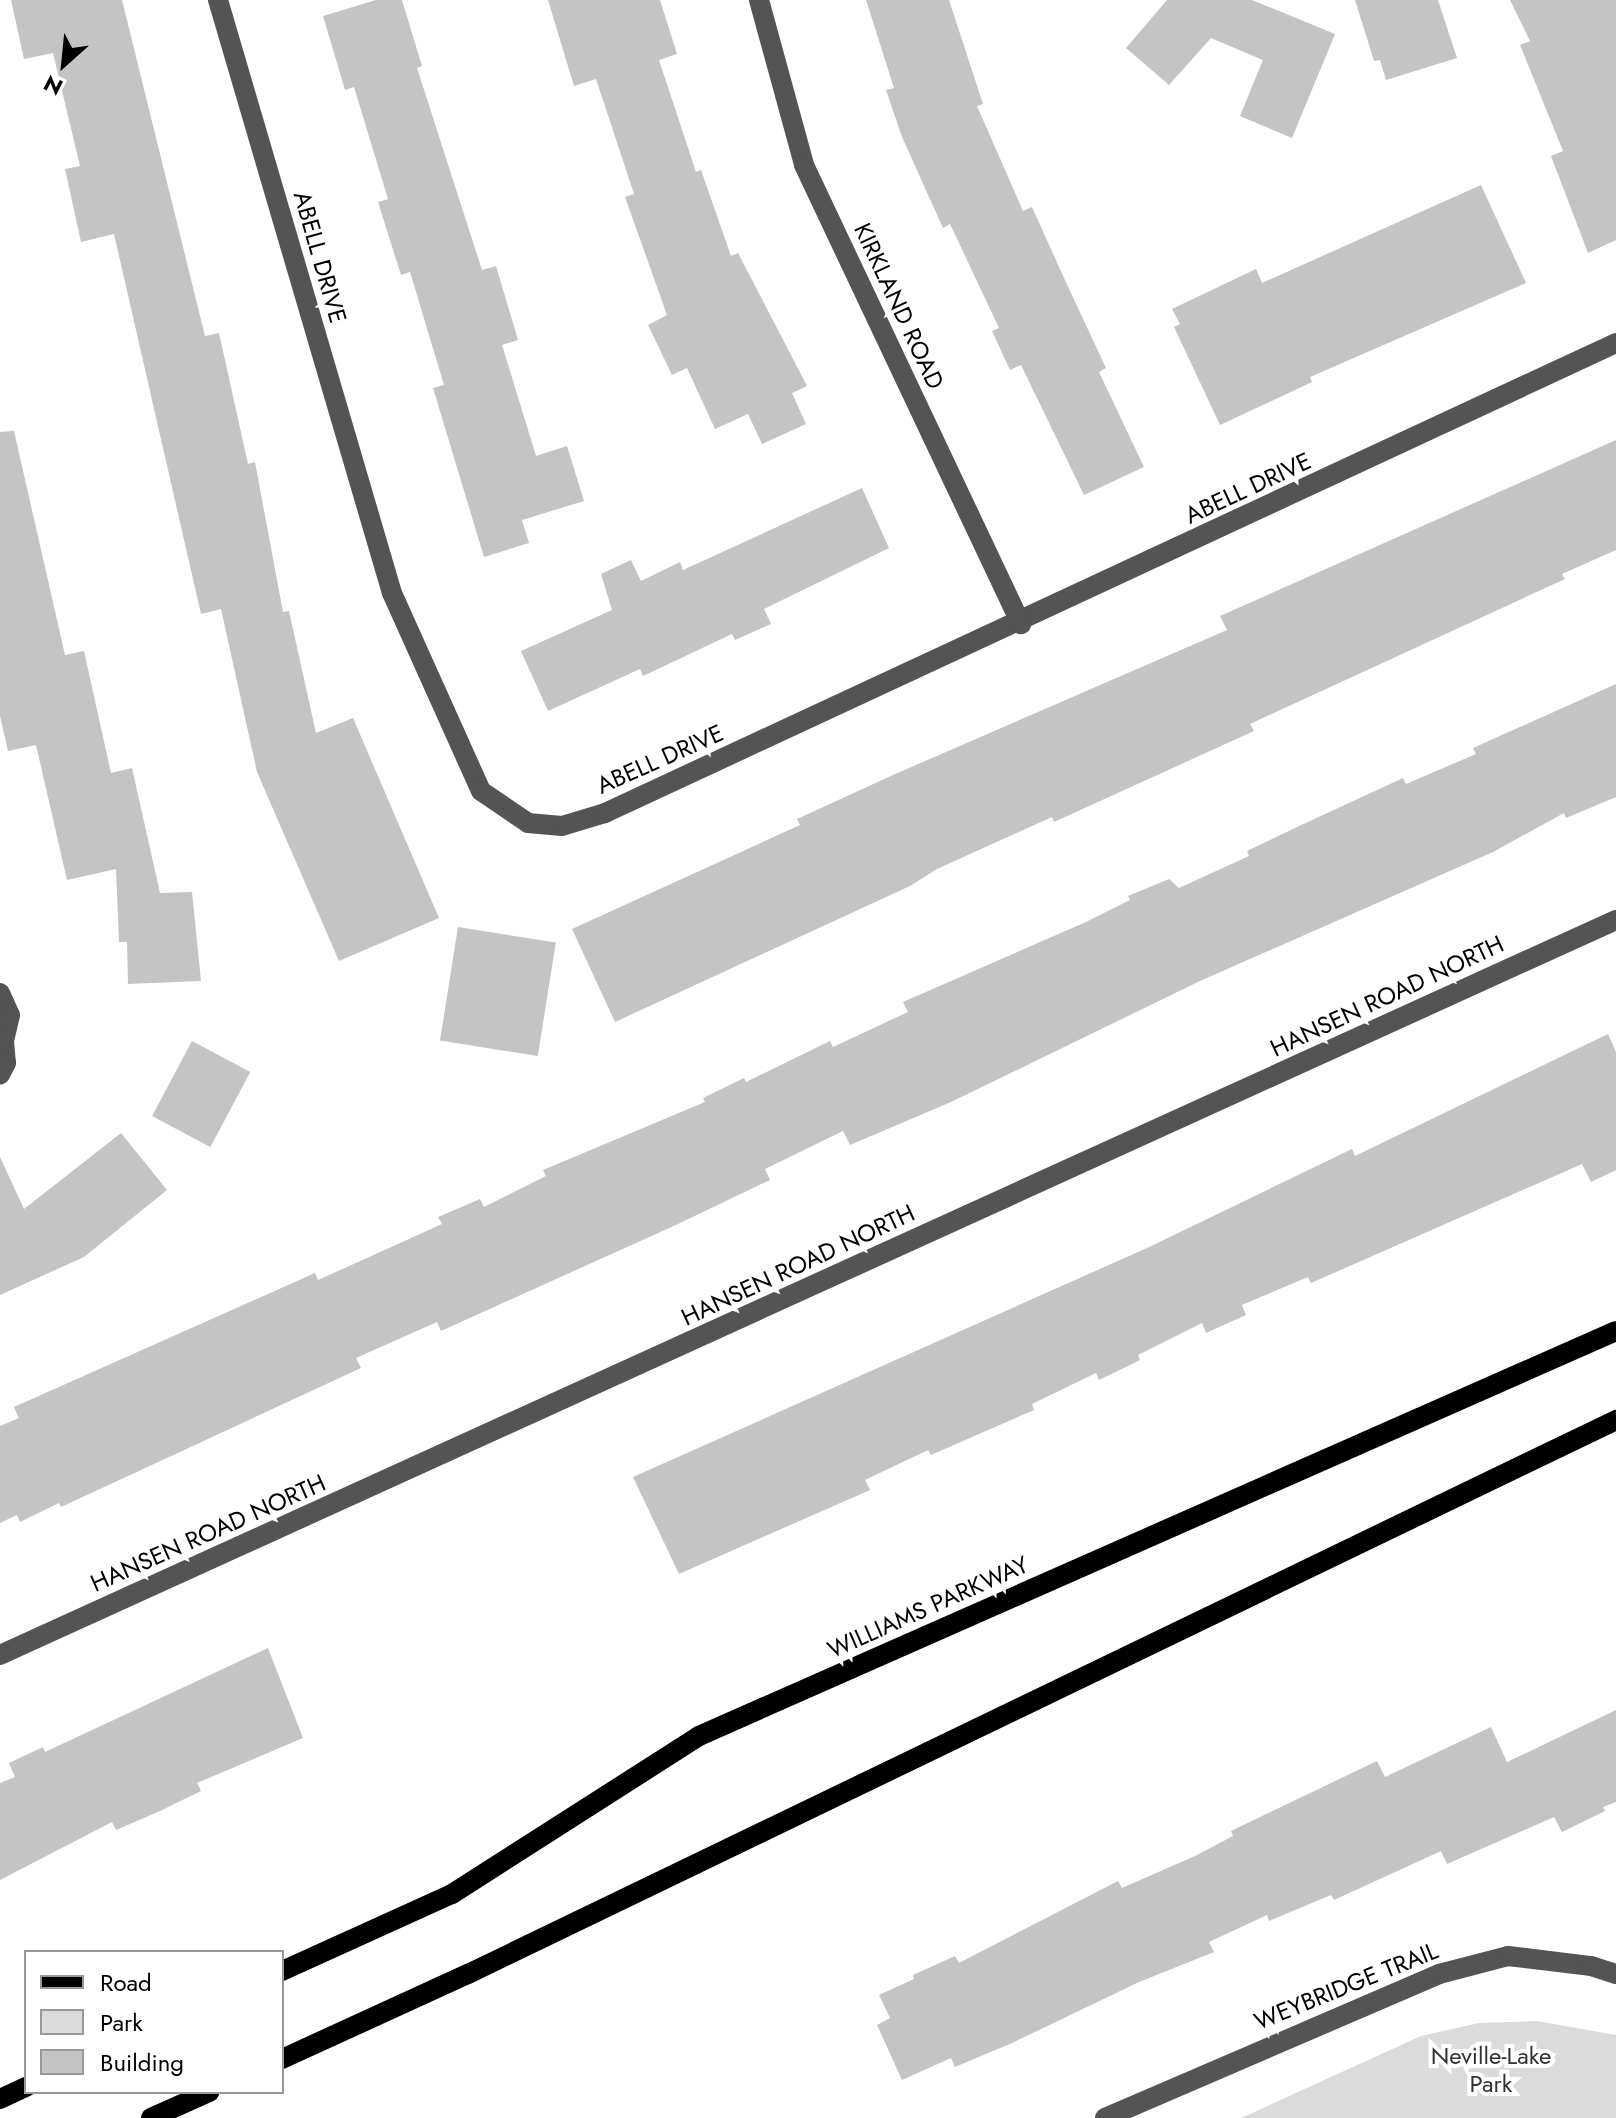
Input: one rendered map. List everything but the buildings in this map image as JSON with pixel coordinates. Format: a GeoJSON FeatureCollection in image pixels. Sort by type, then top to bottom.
{"type":"FeatureCollection","features":[{"type":"Feature","properties":{"kind":"main road","name":"WILLIAMS PARKWAY"},"geometry":{"type":"LineString","coordinates":[[284,1970],[452,1894],[699,1736],[1616,1331]]}},
{"type":"Feature","properties":{"kind":"main road"},"geometry":{"type":"LineString","coordinates":[[284,2058],[482,1967],[1616,1420]]}},
{"type":"Feature","properties":{"kind":"main road"},"geometry":{"type":"LineString","coordinates":[[0,2099],[24,2088]]}},
{"type":"Feature","properties":{"kind":"main road"},"geometry":{"type":"LineString","coordinates":[[151,2118],[205,2094]]}},
{"type":"Feature","properties":{"kind":"street","name":"ABELL DRIVE"},"geometry":{"type":"LineString","coordinates":[[218,0],[392,593],[481,791],[506,811],[528,823],[562,826],[605,813],[1021,624],[1616,343]]}},
{"type":"Feature","properties":{"kind":"street","name":"KIRKLAND ROAD"},"geometry":{"type":"LineString","coordinates":[[759,0],[804,165],[1021,624]]}},
{"type":"Feature","properties":{"kind":"street","name":"HANSEN ROAD NORTH"},"geometry":{"type":"LineString","coordinates":[[0,1655],[1616,920]]}},
{"type":"Feature","properties":{"kind":"street"},"geometry":{"type":"LineString","coordinates":[[0,993],[10,1015],[4,1041],[6,1063],[0,1075]]}},
{"type":"Feature","properties":{"kind":"street","name":"WEYBRIDGE TRAIL"},"geometry":{"type":"LineString","coordinates":[[1105,2118],[1439,1974],[1508,1956],[1591,1966],[1616,1974]]}},
{"type":"Feature","properties":{"kind":"green space","name":"Neville-Lake Park"},"geometry":{"type":"Polygon","coordinates":[[[1537,2021],[1616,2035],[1616,2118],[1241,2118],[1421,2036],[1479,2023],[1537,2021]]]}}]}
